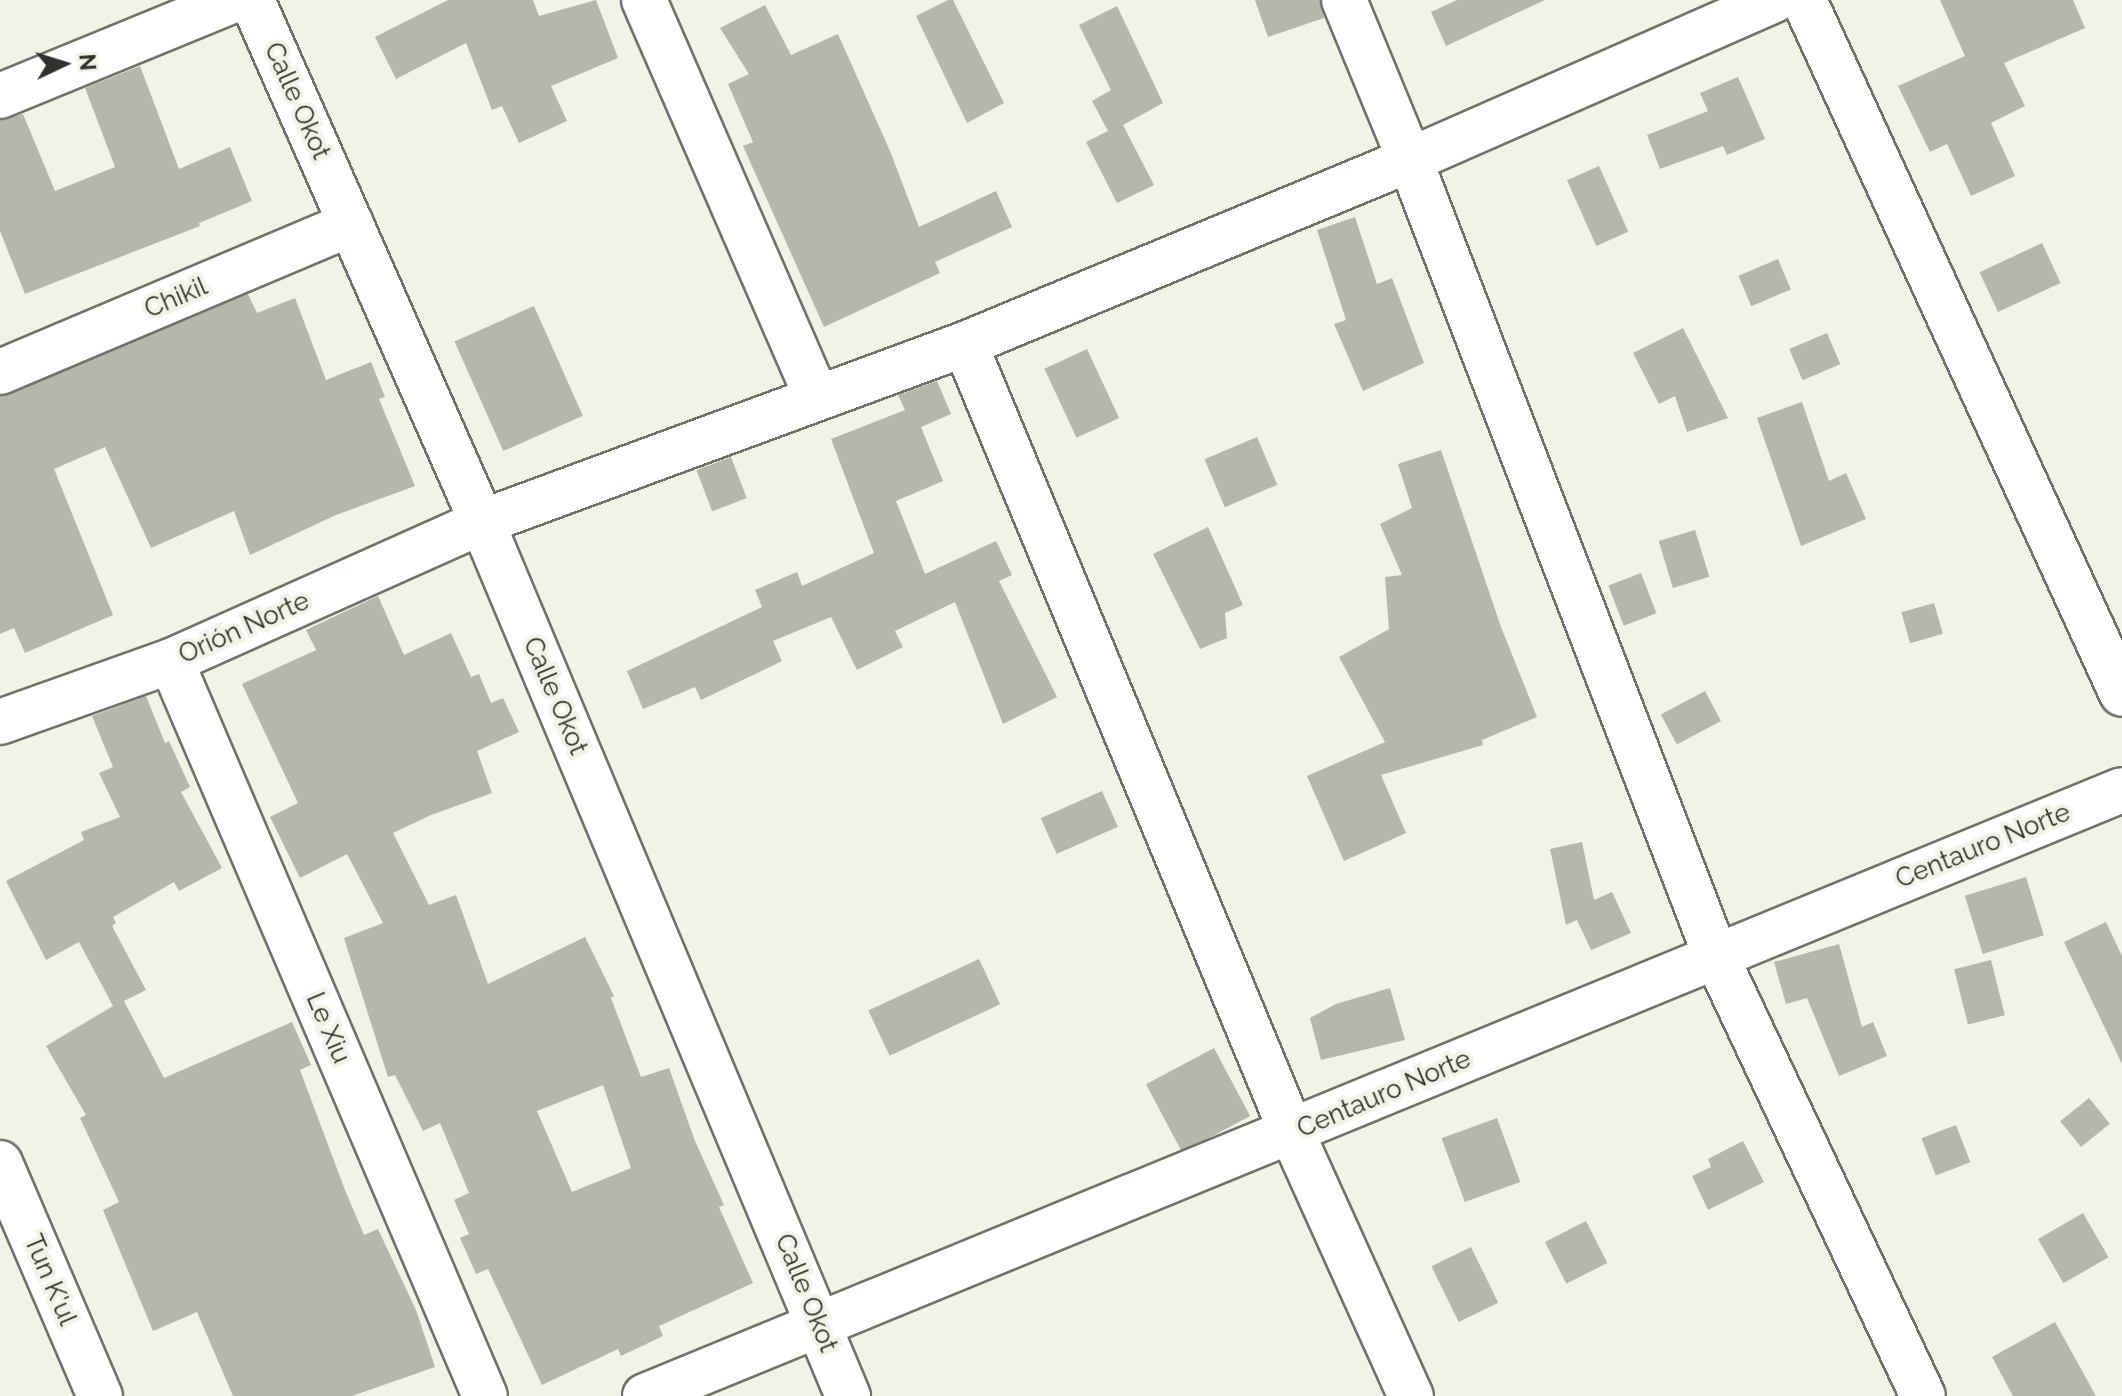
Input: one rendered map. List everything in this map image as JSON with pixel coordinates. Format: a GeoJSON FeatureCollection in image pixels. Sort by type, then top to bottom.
{"type":"FeatureCollection","features":[{"type":"Feature","properties":{"kind":"street"},"geometry":{"type":"LineString","coordinates":[[0,96],[234,0]]}},
{"type":"Feature","properties":{"kind":"street","name":"Calle Okot"},"geometry":{"type":"LineString","coordinates":[[252,0],[482,522],[848,1396]]}},
{"type":"Feature","properties":{"kind":"street"},"geometry":{"type":"LineString","coordinates":[[644,0],[816,396]]}},
{"type":"Feature","properties":{"kind":"street"},"geometry":{"type":"LineString","coordinates":[[1344,0],[1410,160],[1715,954],[1923,1396]]}},
{"type":"Feature","properties":{"kind":"street","name":"Orión Norte"},"geometry":{"type":"LineString","coordinates":[[0,722],[171,661],[482,522],[816,396],[965,344],[1410,160],[1712,13],[1774,0]]}},
{"type":"Feature","properties":{"kind":"street"},"geometry":{"type":"LineString","coordinates":[[1804,0],[2122,694]]}},
{"type":"Feature","properties":{"kind":"street","name":"Chikil"},"geometry":{"type":"LineString","coordinates":[[0,372],[351,224]]}},
{"type":"Feature","properties":{"kind":"street"},"geometry":{"type":"LineString","coordinates":[[965,344],[1292,1133],[1411,1396]]}},
{"type":"Feature","properties":{"kind":"street","name":"Le Xiu"},"geometry":{"type":"LineString","coordinates":[[171,661],[485,1396]]}},
{"type":"Feature","properties":{"kind":"street","name":"Centauro Norte"},"geometry":{"type":"LineString","coordinates":[[645,1396],[1292,1133],[1715,954],[2122,790]]}},
{"type":"Feature","properties":{"kind":"street","name":"Tun K'ul"},"geometry":{"type":"LineString","coordinates":[[0,1163],[100,1396]]}},
{"type":"Feature","properties":{"kind":"building"},"geometry":{"type":"Polygon","coordinates":[[[448,0],[533,0],[539,16],[596,0],[618,58],[551,86],[567,121],[519,143],[502,106],[492,110],[466,43],[396,79],[375,37],[448,0]]]}},
{"type":"Feature","properties":{"kind":"building"},"geometry":{"type":"Polygon","coordinates":[[[953,0],[1004,103],[967,123],[916,16],[953,0]]]}},
{"type":"Feature","properties":{"kind":"building"},"geometry":{"type":"Polygon","coordinates":[[[1255,0],[1320,0],[1324,18],[1268,37],[1255,0]]]}},
{"type":"Feature","properties":{"kind":"building"},"geometry":{"type":"Polygon","coordinates":[[[1457,0],[1545,0],[1446,46],[1431,12],[1457,0]]]}},
{"type":"Feature","properties":{"kind":"building"},"geometry":{"type":"Polygon","coordinates":[[[1940,0],[2073,0],[2085,28],[2004,63],[2025,106],[1991,123],[2015,176],[1971,196],[1947,144],[1930,152],[1898,86],[1965,56],[1940,0]]]}},
{"type":"Feature","properties":{"kind":"building"},"geometry":{"type":"Polygon","coordinates":[[[765,5],[791,55],[838,34],[890,151],[919,227],[996,191],[1012,227],[935,262],[940,273],[824,327],[743,146],[753,142],[728,84],[749,74],[720,28],[765,5]]]}},
{"type":"Feature","properties":{"kind":"building"},"geometry":{"type":"Polygon","coordinates":[[[1117,6],[1163,103],[1123,125],[1154,185],[1117,203],[1086,142],[1108,131],[1092,101],[1111,90],[1079,25],[1117,6]]]}},
{"type":"Feature","properties":{"kind":"building"},"geometry":{"type":"Polygon","coordinates":[[[140,66],[179,169],[230,147],[252,201],[199,223],[200,226],[25,294],[0,231],[0,120],[23,114],[55,191],[115,167],[85,88],[140,66]]]}},
{"type":"Feature","properties":{"kind":"building"},"geometry":{"type":"Polygon","coordinates":[[[1738,77],[1765,139],[1727,155],[1723,146],[1660,169],[1647,135],[1708,111],[1700,93],[1738,77]]]}},
{"type":"Feature","properties":{"kind":"building"},"geometry":{"type":"Polygon","coordinates":[[[1599,166],[1628,232],[1596,246],[1567,180],[1599,166]]]}},
{"type":"Feature","properties":{"kind":"building"},"geometry":{"type":"Polygon","coordinates":[[[1355,217],[1377,284],[1392,278],[1424,363],[1363,391],[1334,324],[1346,320],[1317,230],[1355,217]]]}},
{"type":"Feature","properties":{"kind":"building"},"geometry":{"type":"Polygon","coordinates":[[[2042,243],[2061,283],[1998,312],[1979,272],[2042,243]]]}},
{"type":"Feature","properties":{"kind":"building"},"geometry":{"type":"Polygon","coordinates":[[[1778,259],[1791,289],[1751,306],[1738,276],[1778,259]]]}},
{"type":"Feature","properties":{"kind":"building"},"geometry":{"type":"Polygon","coordinates":[[[248,294],[257,313],[295,298],[326,380],[371,362],[385,397],[379,399],[415,486],[336,515],[250,555],[234,511],[151,548],[105,447],[54,469],[113,615],[25,653],[14,628],[0,634],[0,396],[248,294]]]}},
{"type":"Feature","properties":{"kind":"building"},"geometry":{"type":"Polygon","coordinates":[[[534,306],[583,416],[503,451],[455,341],[534,306]]]}},
{"type":"Feature","properties":{"kind":"building"},"geometry":{"type":"Polygon","coordinates":[[[1683,328],[1728,418],[1687,432],[1675,396],[1659,404],[1633,353],[1683,328]]]}},
{"type":"Feature","properties":{"kind":"building"},"geometry":{"type":"Polygon","coordinates":[[[1827,333],[1840,364],[1803,380],[1789,349],[1827,333]]]}},
{"type":"Feature","properties":{"kind":"building"},"geometry":{"type":"Polygon","coordinates":[[[1087,349],[1119,418],[1077,438],[1044,369],[1087,349]]]}},
{"type":"Feature","properties":{"kind":"building"},"geometry":{"type":"Polygon","coordinates":[[[937,381],[951,414],[921,427],[943,481],[896,501],[925,574],[996,541],[1012,575],[999,581],[1057,697],[1003,724],[955,602],[895,631],[903,647],[857,670],[831,617],[773,641],[782,661],[701,700],[695,687],[643,709],[627,671],[762,607],[755,590],[797,572],[802,586],[874,553],[831,439],[905,410],[898,395],[937,381]]]}},
{"type":"Feature","properties":{"kind":"building"},"geometry":{"type":"Polygon","coordinates":[[[1802,402],[1829,481],[1846,473],[1866,519],[1801,546],[1757,418],[1802,402]]]}},
{"type":"Feature","properties":{"kind":"building"},"geometry":{"type":"Polygon","coordinates":[[[1257,437],[1277,485],[1225,507],[1205,459],[1257,437]]]}},
{"type":"Feature","properties":{"kind":"building"},"geometry":{"type":"Polygon","coordinates":[[[1441,450],[1501,627],[1537,717],[1482,740],[1483,745],[1381,775],[1406,833],[1344,861],[1307,776],[1385,742],[1339,657],[1389,629],[1385,577],[1402,575],[1380,524],[1412,508],[1398,464],[1441,450]]]}},
{"type":"Feature","properties":{"kind":"building"},"geometry":{"type":"Polygon","coordinates":[[[731,457],[747,498],[712,511],[696,470],[731,457]]]}},
{"type":"Feature","properties":{"kind":"building"},"geometry":{"type":"Polygon","coordinates":[[[1208,527],[1243,605],[1225,613],[1227,638],[1200,649],[1153,554],[1208,527]]]}},
{"type":"Feature","properties":{"kind":"building"},"geometry":{"type":"Polygon","coordinates":[[[1695,530],[1709,577],[1673,588],[1659,541],[1695,530]]]}},
{"type":"Feature","properties":{"kind":"building"},"geometry":{"type":"Polygon","coordinates":[[[1641,573],[1656,613],[1624,626],[1608,586],[1641,573]]]}},
{"type":"Feature","properties":{"kind":"building"},"geometry":{"type":"Polygon","coordinates":[[[378,596],[404,655],[451,633],[471,677],[479,674],[491,703],[503,698],[519,732],[477,751],[492,793],[431,815],[393,833],[429,905],[456,895],[488,984],[585,937],[614,996],[611,998],[641,1077],[669,1068],[695,1141],[724,1205],[719,1207],[753,1283],[659,1326],[663,1336],[621,1356],[618,1349],[542,1385],[488,1269],[476,1274],[460,1238],[469,1234],[454,1200],[469,1193],[440,1123],[423,1131],[395,1075],[388,1077],[344,938],[383,923],[347,854],[300,878],[270,817],[298,803],[242,684],[316,650],[306,630],[378,596]],[[603,1085],[537,1111],[572,1192],[631,1168],[603,1085]]]}},
{"type":"Feature","properties":{"kind":"building"},"geometry":{"type":"Polygon","coordinates":[[[1934,603],[1943,634],[1910,643],[1901,612],[1934,603]]]}},
{"type":"Feature","properties":{"kind":"building"},"geometry":{"type":"Polygon","coordinates":[[[1705,691],[1721,721],[1677,744],[1661,714],[1705,691]]]}},
{"type":"Feature","properties":{"kind":"building"},"geometry":{"type":"Polygon","coordinates":[[[146,696],[165,743],[169,741],[190,787],[181,792],[222,868],[179,891],[174,882],[113,917],[116,923],[112,926],[146,990],[124,1001],[164,1078],[292,1022],[311,1065],[300,1070],[345,1190],[364,1235],[378,1229],[416,1310],[435,1367],[352,1396],[233,1396],[197,1312],[153,1331],[103,1210],[119,1202],[80,1118],[86,1115],[46,1046],[113,1006],[79,942],[46,960],[6,881],[84,840],[81,832],[120,817],[99,773],[113,767],[92,716],[146,696]]]}},
{"type":"Feature","properties":{"kind":"building"},"geometry":{"type":"Polygon","coordinates":[[[1102,791],[1118,827],[1057,854],[1041,818],[1102,791]]]}},
{"type":"Feature","properties":{"kind":"building"},"geometry":{"type":"Polygon","coordinates":[[[1582,842],[1594,900],[1612,892],[1631,933],[1591,950],[1577,920],[1566,925],[1550,849],[1582,842]]]}},
{"type":"Feature","properties":{"kind":"building"},"geometry":{"type":"Polygon","coordinates":[[[2026,877],[2044,935],[1983,954],[1965,896],[2026,877]]]}},
{"type":"Feature","properties":{"kind":"building"},"geometry":{"type":"Polygon","coordinates":[[[2106,922],[2122,956],[2122,1064],[2064,942],[2106,922]]]}},
{"type":"Feature","properties":{"kind":"building"},"geometry":{"type":"Polygon","coordinates":[[[1839,944],[1862,1027],[1873,1022],[1887,1056],[1839,1076],[1807,998],[1786,1004],[1774,962],[1839,944]]]}},
{"type":"Feature","properties":{"kind":"building"},"geometry":{"type":"Polygon","coordinates":[[[979,959],[1000,1004],[890,1056],[868,1011],[979,959]]]}},
{"type":"Feature","properties":{"kind":"building"},"geometry":{"type":"Polygon","coordinates":[[[1991,960],[2005,1015],[1968,1024],[1954,969],[1991,960]]]}},
{"type":"Feature","properties":{"kind":"building"},"geometry":{"type":"Polygon","coordinates":[[[1390,988],[1405,1040],[1321,1060],[1310,1018],[1336,1004],[1390,988]]]}},
{"type":"Feature","properties":{"kind":"building"},"geometry":{"type":"Polygon","coordinates":[[[1214,1048],[1250,1116],[1182,1152],[1146,1084],[1214,1048]]]}},
{"type":"Feature","properties":{"kind":"building"},"geometry":{"type":"Polygon","coordinates":[[[2089,1098],[2110,1124],[2081,1147],[2060,1121],[2089,1098]]]}},
{"type":"Feature","properties":{"kind":"building"},"geometry":{"type":"Polygon","coordinates":[[[1497,1118],[1520,1182],[1465,1202],[1442,1138],[1497,1118]]]}},
{"type":"Feature","properties":{"kind":"building"},"geometry":{"type":"Polygon","coordinates":[[[1956,1125],[1970,1162],[1936,1176],[1921,1138],[1956,1125]]]}},
{"type":"Feature","properties":{"kind":"building"},"geometry":{"type":"Polygon","coordinates":[[[1743,1141],[1764,1182],[1708,1210],[1692,1176],[1711,1167],[1708,1159],[1743,1141]]]}},
{"type":"Feature","properties":{"kind":"building"},"geometry":{"type":"Polygon","coordinates":[[[2083,1213],[2108,1257],[2063,1283],[2038,1239],[2083,1213]]]}},
{"type":"Feature","properties":{"kind":"building"},"geometry":{"type":"Polygon","coordinates":[[[1586,1221],[1607,1263],[1566,1284],[1545,1242],[1586,1221]]]}},
{"type":"Feature","properties":{"kind":"building"},"geometry":{"type":"Polygon","coordinates":[[[1471,1247],[1498,1303],[1459,1322],[1431,1266],[1471,1247]]]}},
{"type":"Feature","properties":{"kind":"building"},"geometry":{"type":"Polygon","coordinates":[[[2055,1322],[2096,1396],[2013,1396],[1992,1357],[2055,1322]]]}}]}
